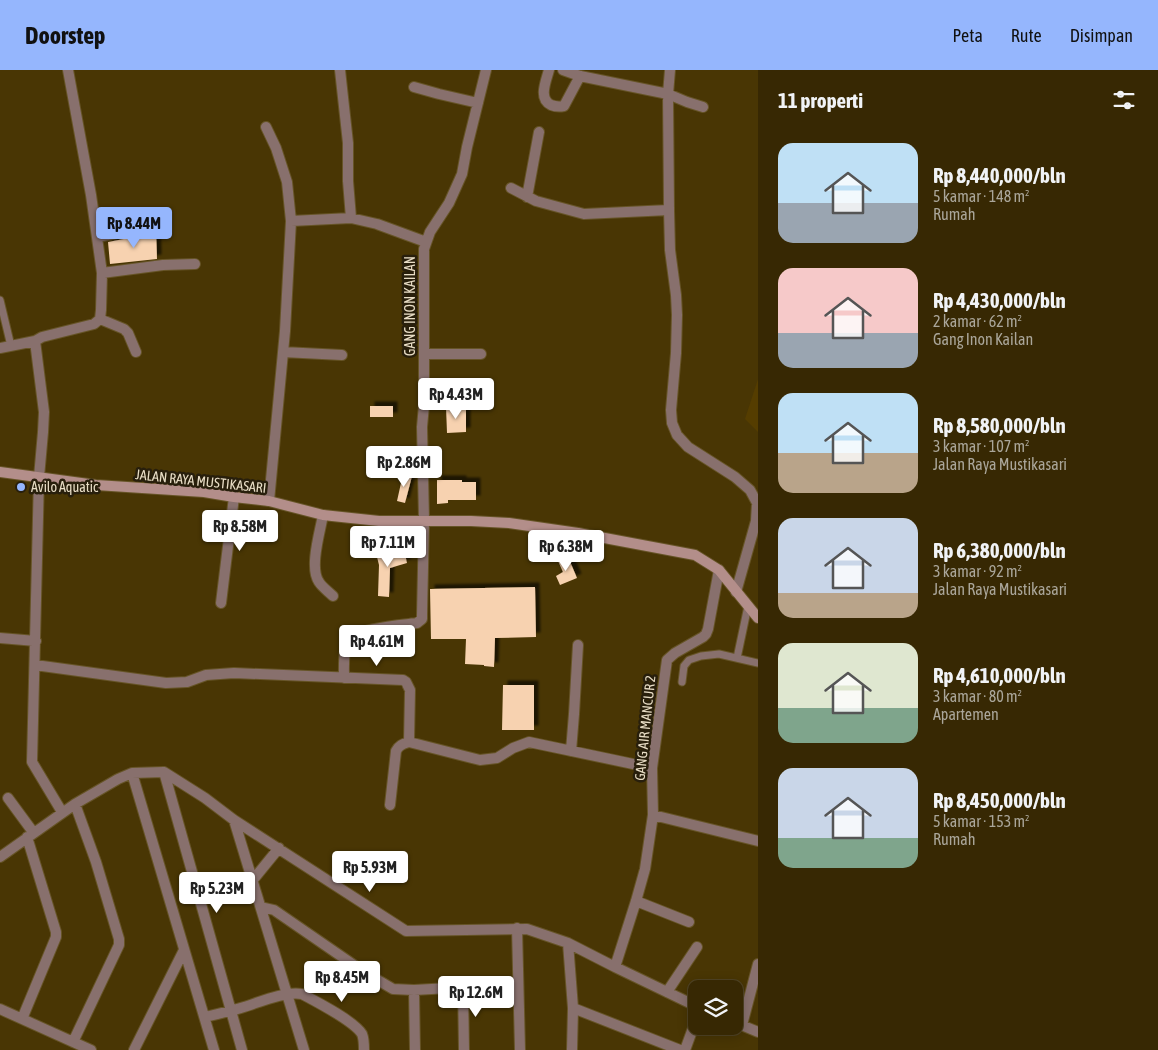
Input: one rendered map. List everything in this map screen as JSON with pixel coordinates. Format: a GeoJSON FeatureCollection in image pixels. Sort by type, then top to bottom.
{"type":"FeatureCollection","features":[{"type":"Feature","properties":{"kind":"main road","name":"JALAN RAYA MUSTIKASARI"},"geometry":{"type":"LineString","coordinates":[[0,472],[96,485],[204,492],[234,498],[269,501],[323,515],[378,522],[424,520],[493,521],[578,533],[695,555],[719,570],[758,618]]}},
{"type":"Feature","properties":{"kind":"street"},"geometry":{"type":"LineString","coordinates":[[0,348],[35,341],[42,337],[94,324],[100,319],[102,273],[81,137],[68,70]]}},
{"type":"Feature","properties":{"kind":"street"},"geometry":{"type":"LineString","coordinates":[[340,70],[348,143],[348,181],[351,218]]}},
{"type":"Feature","properties":{"kind":"street"},"geometry":{"type":"LineString","coordinates":[[291,221],[351,218],[377,224],[426,242],[430,232],[449,203],[462,174],[486,70]]}},
{"type":"Feature","properties":{"kind":"street"},"geometry":{"type":"LineString","coordinates":[[549,70],[544,98],[550,105],[558,107],[564,106],[580,76]]}},
{"type":"Feature","properties":{"kind":"street"},"geometry":{"type":"LineString","coordinates":[[563,70],[580,76],[668,94],[703,107]]}},
{"type":"Feature","properties":{"kind":"street"},"geometry":{"type":"LineString","coordinates":[[670,70],[668,94],[668,210],[670,250],[676,295],[676,353],[671,410],[672,423],[678,435],[688,447],[734,477],[750,490],[758,502],[756,521],[736,592]]}},
{"type":"Feature","properties":{"kind":"street"},"geometry":{"type":"LineString","coordinates":[[414,87],[478,103]]}},
{"type":"Feature","properties":{"kind":"street"},"geometry":{"type":"LineString","coordinates":[[266,127],[276,148],[287,182],[291,221],[283,352],[269,501]]}},
{"type":"Feature","properties":{"kind":"street"},"geometry":{"type":"LineString","coordinates":[[527,196],[539,132]]}},
{"type":"Feature","properties":{"kind":"street"},"geometry":{"type":"LineString","coordinates":[[511,188],[536,201],[584,214],[668,210]]}},
{"type":"Feature","properties":{"kind":"street"},"geometry":{"type":"LineString","coordinates":[[97,237],[144,228]]}},
{"type":"Feature","properties":{"kind":"street","name":"GANG INON KAILAN"},"geometry":{"type":"LineString","coordinates":[[344,678],[345,645],[353,635],[370,630],[417,623],[422,619],[424,520],[422,427],[424,405],[424,249],[426,242]]}},
{"type":"Feature","properties":{"kind":"street"},"geometry":{"type":"LineString","coordinates":[[102,273],[162,265],[195,264]]}},
{"type":"Feature","properties":{"kind":"street"},"geometry":{"type":"LineString","coordinates":[[100,319],[124,329],[128,333],[136,352]]}},
{"type":"Feature","properties":{"kind":"street"},"geometry":{"type":"LineString","coordinates":[[35,341],[44,412],[40,477],[32,762],[62,812]]}},
{"type":"Feature","properties":{"kind":"street"},"geometry":{"type":"LineString","coordinates":[[283,352],[342,355]]}},
{"type":"Feature","properties":{"kind":"street"},"geometry":{"type":"LineString","coordinates":[[424,354],[481,354]]}},
{"type":"Feature","properties":{"kind":"street"},"geometry":{"type":"LineString","coordinates":[[221,604],[234,498]]}},
{"type":"Feature","properties":{"kind":"street"},"geometry":{"type":"LineString","coordinates":[[323,515],[314,561],[315,573],[318,581],[333,596]]}},
{"type":"Feature","properties":{"kind":"street","name":"GANG AIR MANCUR 2"},"geometry":{"type":"LineString","coordinates":[[615,968],[645,869],[653,815],[652,768],[667,660],[674,653],[706,634],[719,570]]}},
{"type":"Feature","properties":{"kind":"street"},"geometry":{"type":"LineString","coordinates":[[0,638],[36,640]]}},
{"type":"Feature","properties":{"kind":"street"},"geometry":{"type":"LineString","coordinates":[[571,751],[578,645]]}},
{"type":"Feature","properties":{"kind":"street"},"geometry":{"type":"LineString","coordinates":[[35,665],[166,683],[187,682],[206,676],[234,673],[403,680],[410,690],[409,742]]}},
{"type":"Feature","properties":{"kind":"street"},"geometry":{"type":"LineString","coordinates":[[390,805],[396,751],[401,744],[409,742],[480,760],[497,758],[513,748],[529,742],[652,768]]}},
{"type":"Feature","properties":{"kind":"street"},"geometry":{"type":"LineString","coordinates":[[164,772],[242,1050]]}},
{"type":"Feature","properties":{"kind":"street"},"geometry":{"type":"LineString","coordinates":[[0,856],[74,804],[118,779],[132,773],[164,772],[205,798],[234,820],[406,931],[527,929],[568,943],[615,968],[688,1002]]}},
{"type":"Feature","properties":{"kind":"street"},"geometry":{"type":"LineString","coordinates":[[132,773],[214,1050]]}},
{"type":"Feature","properties":{"kind":"street"},"geometry":{"type":"LineString","coordinates":[[8,798],[30,834],[56,932],[56,938],[22,1019]]}},
{"type":"Feature","properties":{"kind":"street"},"geometry":{"type":"LineString","coordinates":[[73,1042],[119,945],[119,939],[96,862],[74,804]]}},
{"type":"Feature","properties":{"kind":"street"},"geometry":{"type":"LineString","coordinates":[[653,815],[758,841]]}},
{"type":"Feature","properties":{"kind":"street"},"geometry":{"type":"LineString","coordinates":[[234,820],[304,1050]]}},
{"type":"Feature","properties":{"kind":"street"},"geometry":{"type":"LineString","coordinates":[[252,881],[279,848]]}},
{"type":"Feature","properties":{"kind":"street"},"geometry":{"type":"LineString","coordinates":[[636,901],[689,922]]}},
{"type":"Feature","properties":{"kind":"street"},"geometry":{"type":"LineString","coordinates":[[261,907],[274,910],[364,972],[393,989],[414,990],[518,984]]}},
{"type":"Feature","properties":{"kind":"street"},"geometry":{"type":"LineString","coordinates":[[517,928],[520,1050]]}},
{"type":"Feature","properties":{"kind":"street"},"geometry":{"type":"LineString","coordinates":[[568,943],[573,1008],[572,1050]]}},
{"type":"Feature","properties":{"kind":"street"},"geometry":{"type":"LineString","coordinates":[[667,992],[697,947]]}},
{"type":"Feature","properties":{"kind":"street"},"geometry":{"type":"LineString","coordinates":[[134,1050],[184,950]]}},
{"type":"Feature","properties":{"kind":"street"},"geometry":{"type":"LineString","coordinates":[[743,1008],[758,964]]}},
{"type":"Feature","properties":{"kind":"street"},"geometry":{"type":"LineString","coordinates":[[463,987],[464,1050]]}},
{"type":"Feature","properties":{"kind":"street"},"geometry":{"type":"LineString","coordinates":[[414,990],[415,1050]]}},
{"type":"Feature","properties":{"kind":"street"},"geometry":{"type":"LineString","coordinates":[[205,1017],[287,994],[302,994],[353,1024],[361,1033],[364,1050]]}},
{"type":"Feature","properties":{"kind":"street"},"geometry":{"type":"LineString","coordinates":[[573,1008],[680,1050]]}},
{"type":"Feature","properties":{"kind":"street"},"geometry":{"type":"LineString","coordinates":[[0,1009],[91,1050]]}},
{"type":"Feature","properties":{"kind":"street"},"geometry":{"type":"LineString","coordinates":[[743,1025],[758,1032]]}},
{"type":"Feature","properties":{"kind":"street"},"geometry":{"type":"LineString","coordinates":[[685,1050],[690,1035]]}},
{"type":"Feature","properties":{"kind":"lane"},"geometry":{"type":"LineString","coordinates":[[0,300],[10,346]]}},
{"type":"Feature","properties":{"kind":"lane"},"geometry":{"type":"LineString","coordinates":[[737,658],[748,606]]}},
{"type":"Feature","properties":{"kind":"lane"},"geometry":{"type":"LineString","coordinates":[[682,682],[684,666],[689,660],[702,656],[718,654],[758,663]]}},
{"type":"Feature","properties":{"kind":"shaded area"},"geometry":{"type":"Polygon","coordinates":[[[758,379],[758,432],[745,419],[758,379]]]}},
{"type":"Feature","properties":{"kind":"building"},"geometry":{"type":"Polygon","coordinates":[[[156,229],[157,259],[110,264],[108,242],[145,235],[151,230],[156,229]]]}},
{"type":"Feature","properties":{"kind":"building"},"geometry":{"type":"Polygon","coordinates":[[[370,406],[393,406],[393,417],[370,417],[370,406]]]}},
{"type":"Feature","properties":{"kind":"building"},"geometry":{"type":"Polygon","coordinates":[[[446,407],[466,407],[466,432],[447,433],[446,407]]]}},
{"type":"Feature","properties":{"kind":"building"},"geometry":{"type":"Polygon","coordinates":[[[403,474],[412,476],[405,503],[397,501],[403,474]]]}},
{"type":"Feature","properties":{"kind":"building"},"geometry":{"type":"Polygon","coordinates":[[[437,480],[476,482],[476,500],[448,500],[448,503],[437,504],[437,480]]]}},
{"type":"Feature","properties":{"kind":"building"},"geometry":{"type":"Polygon","coordinates":[[[384,547],[386,555],[404,550],[407,563],[390,568],[389,597],[378,596],[379,565],[375,549],[384,547]]]}},
{"type":"Feature","properties":{"kind":"building"},"geometry":{"type":"Polygon","coordinates":[[[568,557],[577,578],[560,585],[556,576],[563,572],[558,561],[568,557]]]}},
{"type":"Feature","properties":{"kind":"building"},"geometry":{"type":"Polygon","coordinates":[[[535,587],[536,637],[495,638],[494,667],[465,664],[466,639],[431,639],[430,589],[535,587]]]}},
{"type":"Feature","properties":{"kind":"building"},"geometry":{"type":"Polygon","coordinates":[[[503,685],[534,685],[534,730],[502,730],[503,685]]]}},
{"type":"Feature","properties":{"kind":"place","name":"Avilo Aquatic"},"geometry":{"type":"Point","coordinates":[21,487]}}]}
